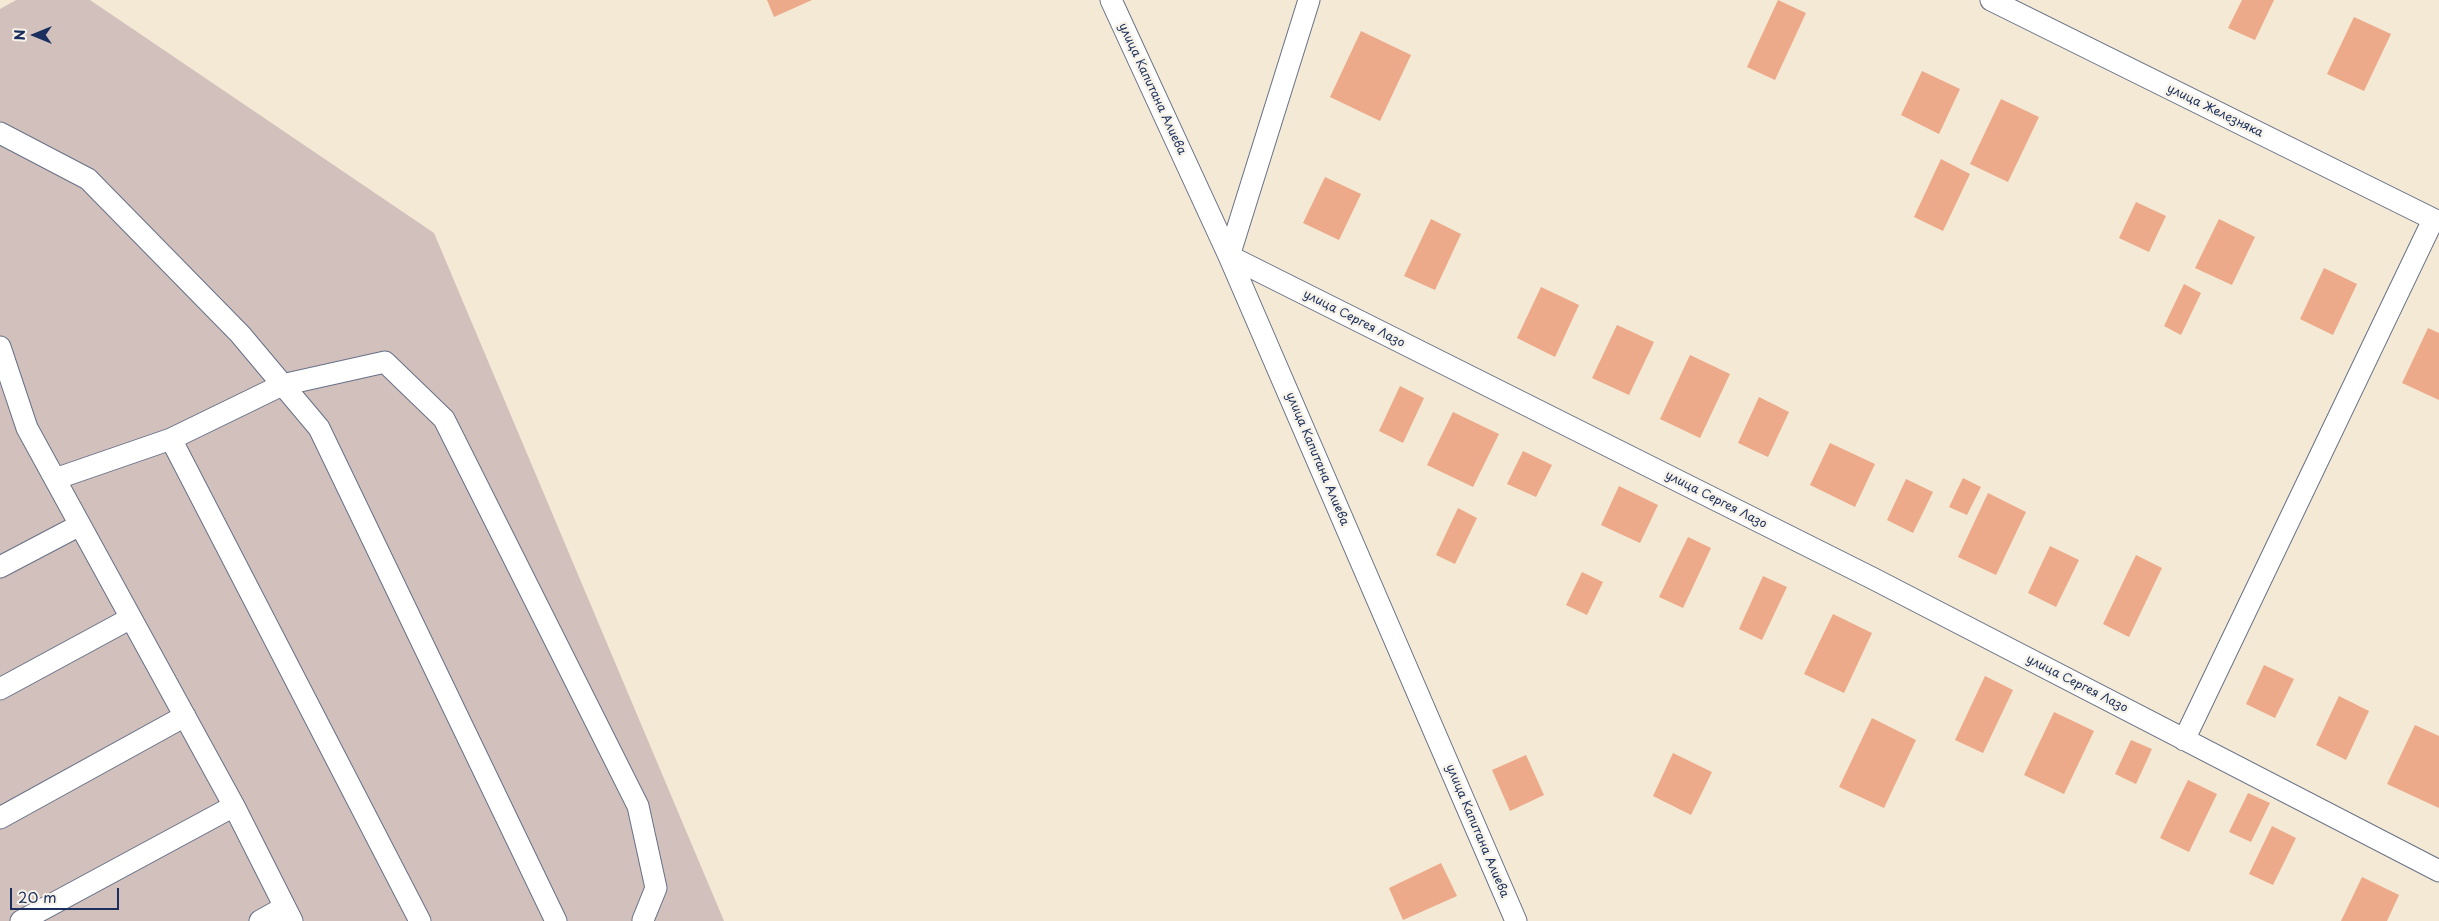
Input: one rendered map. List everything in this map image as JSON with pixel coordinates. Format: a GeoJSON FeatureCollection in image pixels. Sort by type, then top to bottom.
{"type":"FeatureCollection","features":[{"type":"Feature","properties":{"kind":"lane","name":"улица Капитана Алиева"},"geometry":{"type":"LineString","coordinates":[[1110,0],[1229,256],[1516,921]]}},
{"type":"Feature","properties":{"kind":"lane"},"geometry":{"type":"LineString","coordinates":[[1229,256],[1309,0]]}},
{"type":"Feature","properties":{"kind":"lane","name":"улица Железняка"},"geometry":{"type":"LineString","coordinates":[[1992,0],[2436,221]]}},
{"type":"Feature","properties":{"kind":"lane"},"geometry":{"type":"LineString","coordinates":[[0,133],[88,179],[240,334],[319,428],[556,921]]}},
{"type":"Feature","properties":{"kind":"lane"},"geometry":{"type":"LineString","coordinates":[[2184,740],[2436,221]]}},
{"type":"Feature","properties":{"kind":"lane","name":"улица Сергея Лазо"},"geometry":{"type":"LineString","coordinates":[[1229,256],[1865,575],[2439,871]]}},
{"type":"Feature","properties":{"kind":"lane"},"geometry":{"type":"LineString","coordinates":[[0,347],[27,428],[234,806],[288,914],[260,921]]}},
{"type":"Feature","properties":{"kind":"lane"},"geometry":{"type":"LineString","coordinates":[[55,479],[170,439],[282,385],[385,362],[444,419],[638,806],[656,888],[642,920]]}},
{"type":"Feature","properties":{"kind":"lane"},"geometry":{"type":"LineString","coordinates":[[170,439],[420,921]]}},
{"type":"Feature","properties":{"kind":"lane"},"geometry":{"type":"LineString","coordinates":[[0,567],[80,525]]}},
{"type":"Feature","properties":{"kind":"lane"},"geometry":{"type":"LineString","coordinates":[[0,689],[131,618]]}},
{"type":"Feature","properties":{"kind":"lane"},"geometry":{"type":"LineString","coordinates":[[0,818],[185,716]]}},
{"type":"Feature","properties":{"kind":"lane"},"geometry":{"type":"LineString","coordinates":[[20,921],[234,806]]}},
{"type":"Feature","properties":{"kind":"shaded area"},"geometry":{"type":"Polygon","coordinates":[[[16,0],[90,0],[434,233],[724,921],[0,921],[0,9],[16,0]]]}},
{"type":"Feature","properties":{"kind":"building"},"geometry":{"type":"Polygon","coordinates":[[[767,0],[812,0],[774,17],[767,0]]]}},
{"type":"Feature","properties":{"kind":"building"},"geometry":{"type":"Polygon","coordinates":[[[1778,0],[1806,13],[1775,80],[1747,67],[1778,0]]]}},
{"type":"Feature","properties":{"kind":"building"},"geometry":{"type":"Polygon","coordinates":[[[2242,0],[2274,0],[2255,40],[2228,28],[2242,0]]]}},
{"type":"Feature","properties":{"kind":"building"},"geometry":{"type":"Polygon","coordinates":[[[2354,17],[2391,34],[2364,91],[2327,74],[2354,17]]]}},
{"type":"Feature","properties":{"kind":"building"},"geometry":{"type":"Polygon","coordinates":[[[1361,31],[1411,55],[1380,121],[1330,97],[1361,31]]]}},
{"type":"Feature","properties":{"kind":"building"},"geometry":{"type":"Polygon","coordinates":[[[1922,71],[1960,89],[1939,134],[1901,115],[1922,71]]]}},
{"type":"Feature","properties":{"kind":"building"},"geometry":{"type":"Polygon","coordinates":[[[2001,99],[2039,117],[2008,182],[1970,164],[2001,99]]]}},
{"type":"Feature","properties":{"kind":"building"},"geometry":{"type":"Polygon","coordinates":[[[1941,159],[1970,174],[1943,231],[1914,217],[1941,159]]]}},
{"type":"Feature","properties":{"kind":"building"},"geometry":{"type":"Polygon","coordinates":[[[1325,177],[1361,194],[1339,240],[1303,223],[1325,177]]]}},
{"type":"Feature","properties":{"kind":"building"},"geometry":{"type":"Polygon","coordinates":[[[2136,202],[2166,216],[2149,252],[2119,238],[2136,202]]]}},
{"type":"Feature","properties":{"kind":"building"},"geometry":{"type":"Polygon","coordinates":[[[1431,219],[1461,234],[1435,290],[1404,276],[1431,219]]]}},
{"type":"Feature","properties":{"kind":"building"},"geometry":{"type":"Polygon","coordinates":[[[2219,219],[2255,237],[2232,285],[2195,268],[2219,219]]]}},
{"type":"Feature","properties":{"kind":"building"},"geometry":{"type":"Polygon","coordinates":[[[2324,268],[2357,284],[2333,335],[2300,319],[2324,268]]]}},
{"type":"Feature","properties":{"kind":"building"},"geometry":{"type":"Polygon","coordinates":[[[2184,284],[2201,293],[2181,335],[2164,326],[2184,284]]]}},
{"type":"Feature","properties":{"kind":"building"},"geometry":{"type":"Polygon","coordinates":[[[1541,287],[1579,305],[1555,357],[1517,338],[1541,287]]]}},
{"type":"Feature","properties":{"kind":"building"},"geometry":{"type":"Polygon","coordinates":[[[1617,325],[1654,342],[1629,395],[1592,378],[1617,325]]]}},
{"type":"Feature","properties":{"kind":"building"},"geometry":{"type":"Polygon","coordinates":[[[2428,328],[2439,333],[2439,400],[2402,383],[2428,328]]]}},
{"type":"Feature","properties":{"kind":"building"},"geometry":{"type":"Polygon","coordinates":[[[1690,355],[1730,374],[1700,438],[1660,419],[1690,355]]]}},
{"type":"Feature","properties":{"kind":"building"},"geometry":{"type":"Polygon","coordinates":[[[1400,386],[1424,398],[1403,443],[1379,431],[1400,386]]]}},
{"type":"Feature","properties":{"kind":"building"},"geometry":{"type":"Polygon","coordinates":[[[1759,397],[1789,412],[1768,457],[1738,443],[1759,397]]]}},
{"type":"Feature","properties":{"kind":"building"},"geometry":{"type":"Polygon","coordinates":[[[1453,412],[1499,434],[1473,487],[1427,465],[1453,412]]]}},
{"type":"Feature","properties":{"kind":"building"},"geometry":{"type":"Polygon","coordinates":[[[1830,443],[1875,464],[1855,507],[1810,485],[1830,443]]]}},
{"type":"Feature","properties":{"kind":"building"},"geometry":{"type":"Polygon","coordinates":[[[1523,451],[1552,465],[1536,497],[1507,484],[1523,451]]]}},
{"type":"Feature","properties":{"kind":"building"},"geometry":{"type":"Polygon","coordinates":[[[1963,478],[1981,487],[1967,515],[1949,507],[1963,478]]]}},
{"type":"Feature","properties":{"kind":"building"},"geometry":{"type":"Polygon","coordinates":[[[1906,479],[1933,492],[1913,533],[1887,520],[1906,479]]]}},
{"type":"Feature","properties":{"kind":"building"},"geometry":{"type":"Polygon","coordinates":[[[1619,486],[1658,505],[1640,543],[1601,525],[1619,486]]]}},
{"type":"Feature","properties":{"kind":"building"},"geometry":{"type":"Polygon","coordinates":[[[1988,493],[2026,512],[1996,575],[1958,557],[1988,493]]]}},
{"type":"Feature","properties":{"kind":"building"},"geometry":{"type":"Polygon","coordinates":[[[1458,508],[1477,518],[1455,564],[1436,555],[1458,508]]]}},
{"type":"Feature","properties":{"kind":"building"},"geometry":{"type":"Polygon","coordinates":[[[1688,537],[1711,548],[1683,608],[1659,597],[1688,537]]]}},
{"type":"Feature","properties":{"kind":"building"},"geometry":{"type":"Polygon","coordinates":[[[2050,546],[2079,560],[2056,607],[2028,593],[2050,546]]]}},
{"type":"Feature","properties":{"kind":"building"},"geometry":{"type":"Polygon","coordinates":[[[2136,555],[2162,568],[2129,637],[2103,624],[2136,555]]]}},
{"type":"Feature","properties":{"kind":"building"},"geometry":{"type":"Polygon","coordinates":[[[1582,572],[1603,582],[1587,615],[1566,605],[1582,572]]]}},
{"type":"Feature","properties":{"kind":"building"},"geometry":{"type":"Polygon","coordinates":[[[1763,576],[1787,587],[1762,640],[1739,629],[1763,576]]]}},
{"type":"Feature","properties":{"kind":"building"},"geometry":{"type":"Polygon","coordinates":[[[1833,614],[1872,633],[1844,693],[1804,674],[1833,614]]]}},
{"type":"Feature","properties":{"kind":"building"},"geometry":{"type":"Polygon","coordinates":[[[2264,665],[2294,679],[2275,718],[2246,704],[2264,665]]]}},
{"type":"Feature","properties":{"kind":"building"},"geometry":{"type":"Polygon","coordinates":[[[1985,676],[2013,690],[1983,753],[1955,740],[1985,676]]]}},
{"type":"Feature","properties":{"kind":"building"},"geometry":{"type":"Polygon","coordinates":[[[2339,696],[2369,711],[2346,760],[2316,745],[2339,696]]]}},
{"type":"Feature","properties":{"kind":"building"},"geometry":{"type":"Polygon","coordinates":[[[2054,712],[2094,731],[2064,794],[2024,775],[2054,712]]]}},
{"type":"Feature","properties":{"kind":"building"},"geometry":{"type":"Polygon","coordinates":[[[1872,718],[1916,740],[1884,808],[1839,787],[1872,718]]]}},
{"type":"Feature","properties":{"kind":"building"},"geometry":{"type":"Polygon","coordinates":[[[2415,725],[2439,736],[2439,808],[2387,784],[2415,725]]]}},
{"type":"Feature","properties":{"kind":"building"},"geometry":{"type":"Polygon","coordinates":[[[2131,740],[2152,749],[2136,784],[2115,774],[2131,740]]]}},
{"type":"Feature","properties":{"kind":"building"},"geometry":{"type":"Polygon","coordinates":[[[1673,753],[1712,772],[1691,815],[1653,796],[1673,753]]]}},
{"type":"Feature","properties":{"kind":"building"},"geometry":{"type":"Polygon","coordinates":[[[1526,755],[1544,795],[1510,811],[1492,770],[1526,755]]]}},
{"type":"Feature","properties":{"kind":"building"},"geometry":{"type":"Polygon","coordinates":[[[2188,780],[2217,794],[2189,852],[2160,838],[2188,780]]]}},
{"type":"Feature","properties":{"kind":"building"},"geometry":{"type":"Polygon","coordinates":[[[2248,793],[2270,803],[2251,842],[2229,832],[2248,793]]]}},
{"type":"Feature","properties":{"kind":"building"},"geometry":{"type":"Polygon","coordinates":[[[2272,826],[2296,838],[2273,885],[2249,874],[2272,826]]]}},
{"type":"Feature","properties":{"kind":"building"},"geometry":{"type":"Polygon","coordinates":[[[1441,863],[1457,896],[1403,920],[1389,888],[1441,863]]]}},
{"type":"Feature","properties":{"kind":"building"},"geometry":{"type":"Polygon","coordinates":[[[2362,877],[2399,895],[2387,921],[2341,921],[2362,877]]]}}]}
